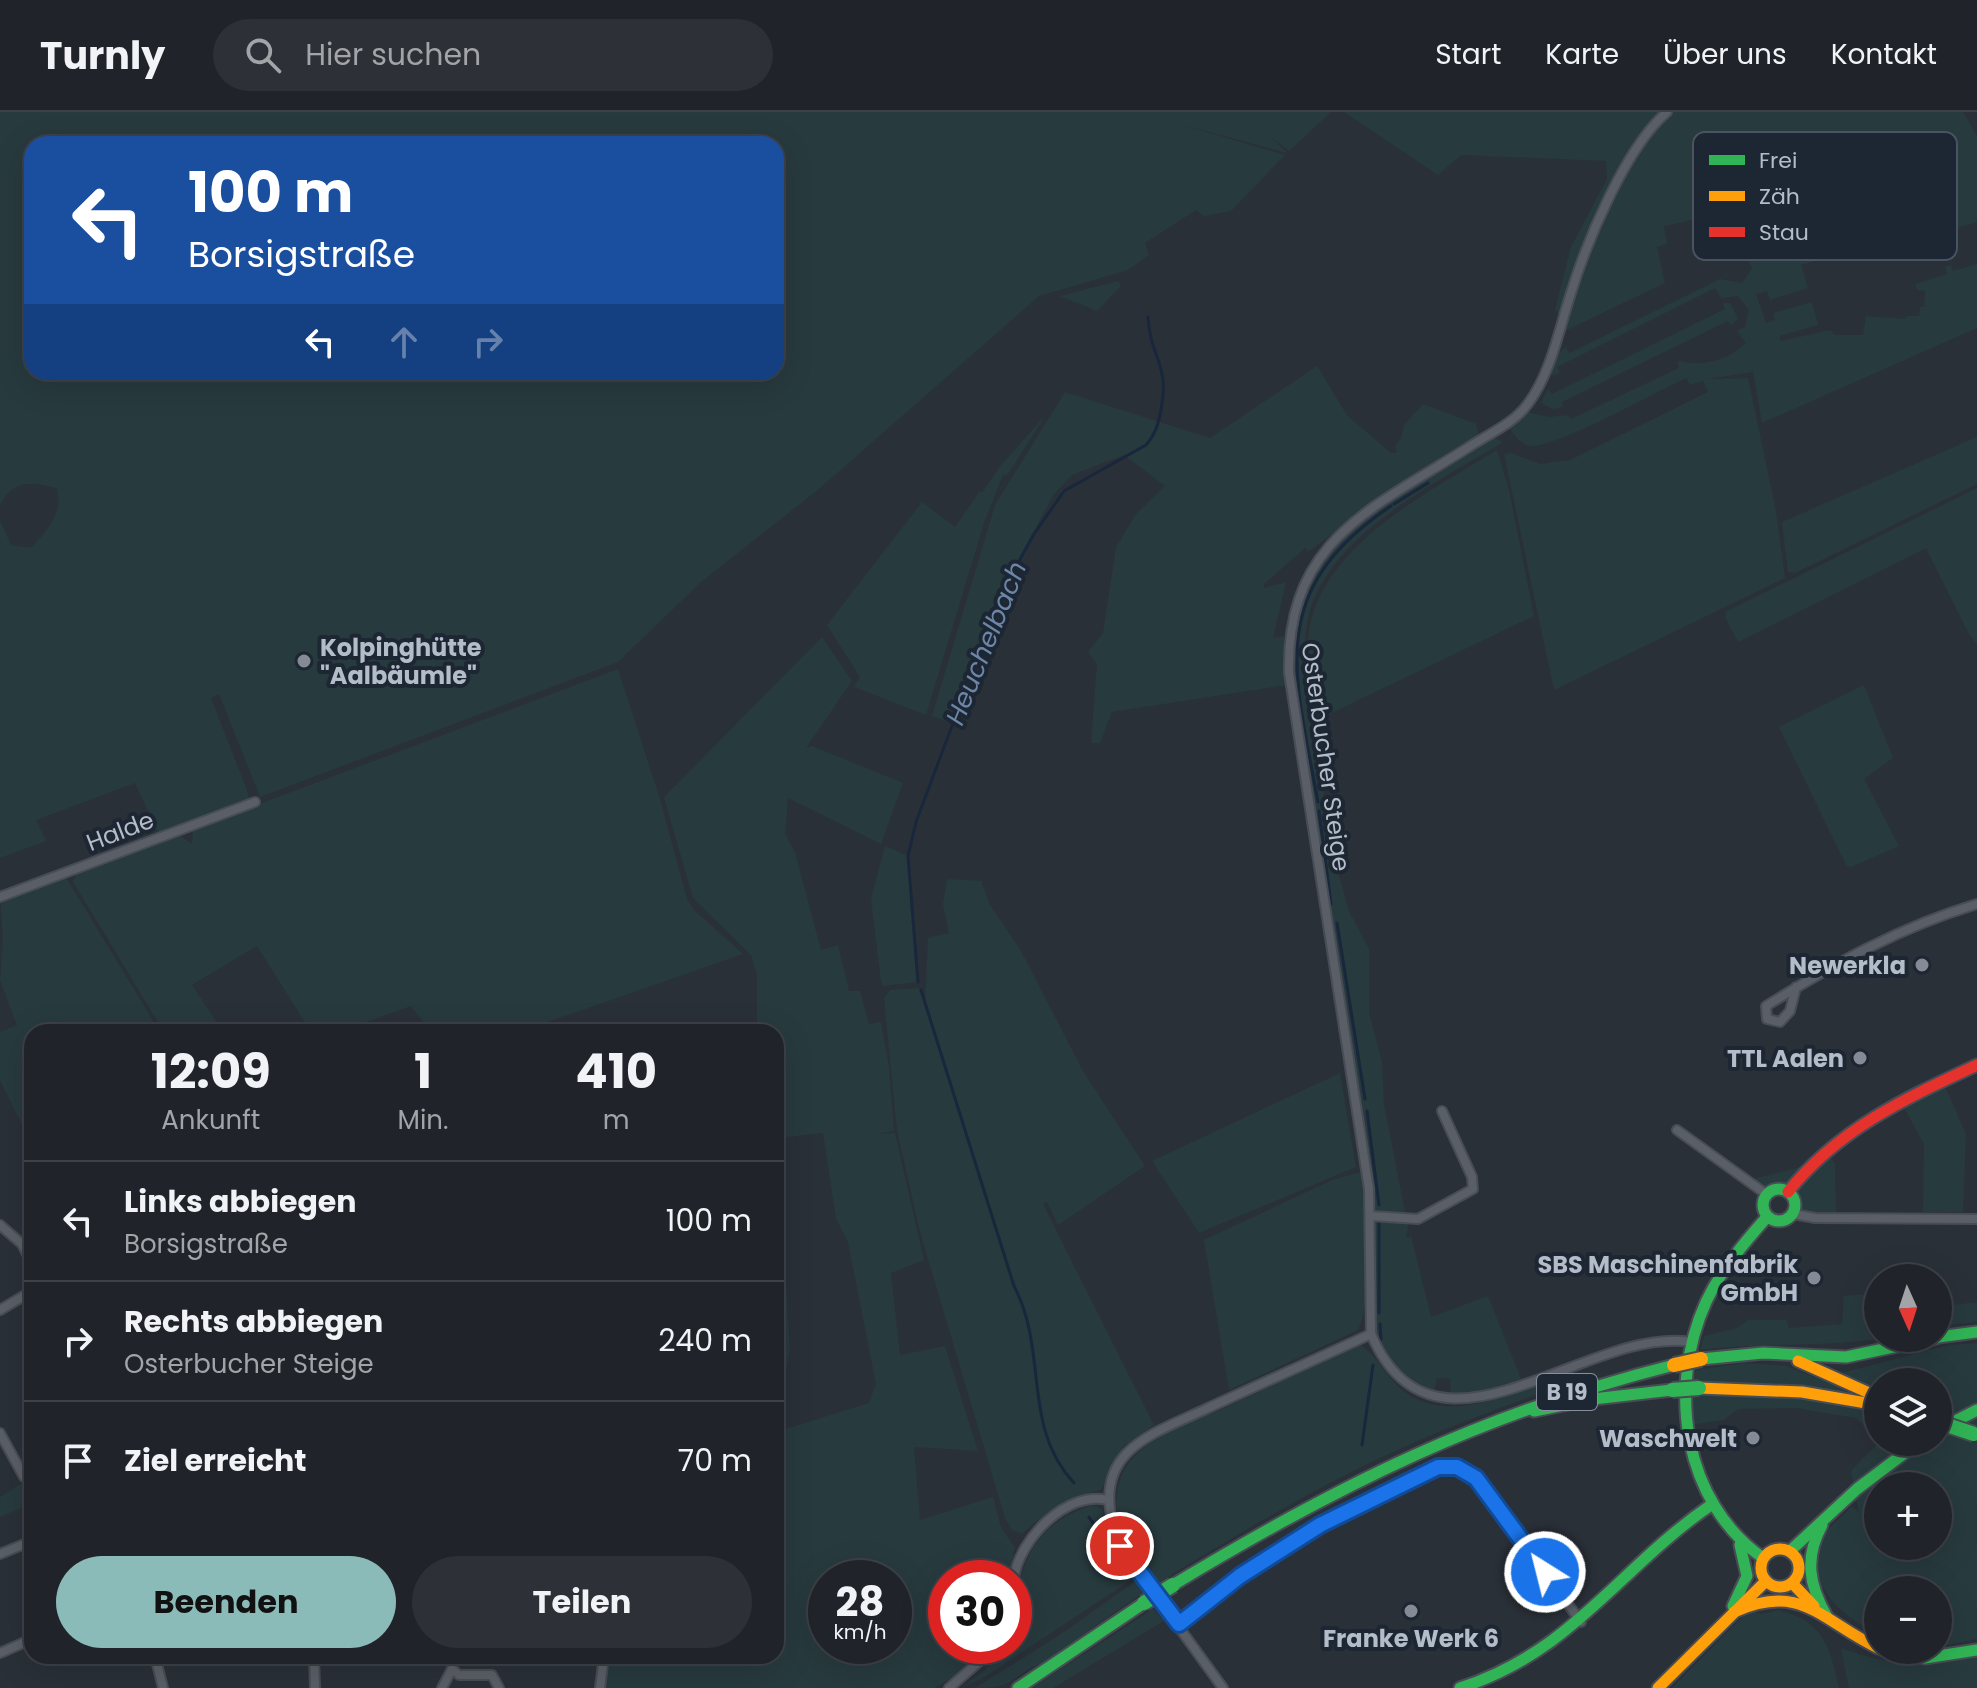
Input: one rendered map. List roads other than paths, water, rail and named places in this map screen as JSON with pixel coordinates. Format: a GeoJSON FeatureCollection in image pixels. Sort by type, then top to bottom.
{"type":"FeatureCollection","features":[{"type":"Feature","properties":{"kind":"main road"},"geometry":{"type":"LineString","coordinates":[[1788,1192],[1809,1165],[1875,1116],[1977,1065]]}},
{"type":"Feature","properties":{"kind":"main road"},"geometry":{"type":"LineString","coordinates":[[1777,1188],[1788,1192],[1795,1202],[1793,1214],[1781,1222],[1767,1217],[1762,1206],[1766,1194],[1777,1188]]}},
{"type":"Feature","properties":{"kind":"main road"},"geometry":{"type":"LineString","coordinates":[[1717,1628],[1748,1577],[1747,1558],[1711,1505],[1687,1438],[1682,1412],[1691,1342],[1729,1263],[1742,1243],[1767,1217]]}},
{"type":"Feature","properties":{"kind":"main road","name":"B 19"},"geometry":{"type":"LineString","coordinates":[[1952,1336],[1977,1332]]}},
{"type":"Feature","properties":{"kind":"main road","name":"B 19"},"geometry":{"type":"LineString","coordinates":[[1018,1688],[1144,1603],[1310,1504],[1464,1430],[1583,1387],[1701,1359],[1763,1353],[1846,1357],[1870,1352]]}},
{"type":"Feature","properties":{"kind":"main road","name":"B 19"},"geometry":{"type":"LineString","coordinates":[[1763,1353],[1810,1365],[1864,1390]]}},
{"type":"Feature","properties":{"kind":"main road","name":"B 19"},"geometry":{"type":"LineString","coordinates":[[1464,1430],[1571,1402],[1699,1388],[1802,1392],[1864,1403]]}},
{"type":"Feature","properties":{"kind":"main road"},"geometry":{"type":"LineString","coordinates":[[1952,1423],[1977,1410]]}},
{"type":"Feature","properties":{"kind":"main road"},"geometry":{"type":"LineString","coordinates":[[1952,1427],[1975,1434]]}},
{"type":"Feature","properties":{"kind":"main road"},"geometry":{"type":"LineString","coordinates":[[1792,1583],[1778,1587],[1766,1581],[1760,1570],[1763,1558],[1772,1550],[1790,1551],[1836,1507],[1901,1456]]}},
{"type":"Feature","properties":{"kind":"main road"},"geometry":{"type":"LineString","coordinates":[[1460,1688],[1519,1665],[1581,1622],[1686,1522],[1711,1505]]}},
{"type":"Feature","properties":{"kind":"main road"},"geometry":{"type":"LineString","coordinates":[[1829,1621],[1815,1595],[1808,1563],[1815,1535],[1836,1507]]}},
{"type":"Feature","properties":{"kind":"main road"},"geometry":{"type":"LineString","coordinates":[[1735,1537],[1763,1558]]}},
{"type":"Feature","properties":{"kind":"main road"},"geometry":{"type":"LineString","coordinates":[[1790,1551],[1799,1567],[1792,1583]]}},
{"type":"Feature","properties":{"kind":"main road"},"geometry":{"type":"LineString","coordinates":[[1658,1688],[1766,1581]]}},
{"type":"Feature","properties":{"kind":"main road"},"geometry":{"type":"LineString","coordinates":[[1792,1583],[1829,1621]]}},
{"type":"Feature","properties":{"kind":"main road"},"geometry":{"type":"LineString","coordinates":[[1734,1612],[1760,1599],[1784,1597],[1864,1640]]}},
{"type":"Feature","properties":{"kind":"main road"},"geometry":{"type":"LineString","coordinates":[[1952,1654],[1977,1650]]}},
{"type":"Feature","properties":{"kind":"street","name":"Osterbucher Steige"},"geometry":{"type":"LineString","coordinates":[[1371,1334],[1371,1216],[1289,673],[1292,616],[1308,575],[1339,534],[1527,406],[1557,341],[1595,227],[1634,154],[1667,112]]}},
{"type":"Feature","properties":{"kind":"street","name":"Halde"},"geometry":{"type":"LineString","coordinates":[[0,897],[255,802]]}},
{"type":"Feature","properties":{"kind":"street"},"geometry":{"type":"LineString","coordinates":[[1796,987],[1787,1017],[1780,1022],[1767,1019],[1766,1006],[1796,987],[1874,942],[1977,904]]}},
{"type":"Feature","properties":{"kind":"street"},"geometry":{"type":"LineString","coordinates":[[1371,1216],[1418,1219],[1473,1189],[1472,1177],[1442,1111]]}},
{"type":"Feature","properties":{"kind":"street"},"geometry":{"type":"LineString","coordinates":[[1677,1130],[1766,1194]]}},
{"type":"Feature","properties":{"kind":"street"},"geometry":{"type":"LineString","coordinates":[[1793,1214],[1815,1218],[1977,1219]]}},
{"type":"Feature","properties":{"kind":"street"},"geometry":{"type":"LineString","coordinates":[[0,1225],[24,1248]]}},
{"type":"Feature","properties":{"kind":"street"},"geometry":{"type":"LineString","coordinates":[[0,1310],[24,1296]]}},
{"type":"Feature","properties":{"kind":"street"},"geometry":{"type":"LineString","coordinates":[[1223,1688],[1120,1546],[1110,1520],[1108,1500],[1113,1478],[1126,1454],[1149,1437],[1371,1334],[1379,1354],[1405,1383],[1435,1397],[1451,1399],[1495,1393],[1652,1341],[1691,1342]]}},
{"type":"Feature","properties":{"kind":"street"},"geometry":{"type":"LineString","coordinates":[[0,1433],[24,1477]]}},
{"type":"Feature","properties":{"kind":"street"},"geometry":{"type":"LineString","coordinates":[[1179,1624],[1285,1546],[1438,1467],[1457,1467],[1476,1478],[1581,1622]]}},
{"type":"Feature","properties":{"kind":"street"},"geometry":{"type":"LineString","coordinates":[[1019,1560],[1024,1545],[1033,1532],[1072,1506],[1098,1498],[1108,1500]]}},
{"type":"Feature","properties":{"kind":"street"},"geometry":{"type":"LineString","coordinates":[[0,1554],[24,1544]]}},
{"type":"Feature","properties":{"kind":"street"},"geometry":{"type":"LineString","coordinates":[[0,1653],[24,1642]]}},
{"type":"Feature","properties":{"kind":"street"},"geometry":{"type":"LineString","coordinates":[[157,1664],[163,1688]]}},
{"type":"Feature","properties":{"kind":"street"},"geometry":{"type":"LineString","coordinates":[[314,1664],[315,1688]]}},
{"type":"Feature","properties":{"kind":"street"},"geometry":{"type":"LineString","coordinates":[[600,1688],[603,1664]]}},
{"type":"Feature","properties":{"kind":"street"},"geometry":{"type":"LineString","coordinates":[[949,1688],[976,1664]]}},
{"type":"Feature","properties":{"kind":"street"},"geometry":{"type":"LineString","coordinates":[[442,1688],[452,1669],[459,1675],[492,1675],[499,1688]]}},
{"type":"Feature","properties":{"kind":"waterway","name":"Heuchelbach"},"geometry":{"type":"LineString","coordinates":[[918,982],[908,856],[916,822],[1003,590],[1034,534],[1064,491],[1146,445],[1158,425],[1163,381],[1148,317]]}},
{"type":"Feature","properties":{"kind":"waterway"},"geometry":{"type":"LineString","coordinates":[[1394,504],[1428,483]]}},
{"type":"Feature","properties":{"kind":"waterway"},"geometry":{"type":"LineString","coordinates":[[1318,802],[1297,673],[1298,637],[1306,602],[1323,570],[1351,538],[1391,506]]}},
{"type":"Feature","properties":{"kind":"waterway"},"geometry":{"type":"LineString","coordinates":[[1319,811],[1331,904]]}},
{"type":"Feature","properties":{"kind":"waterway"},"geometry":{"type":"LineString","coordinates":[[1337,923],[1365,1099]]}},
{"type":"Feature","properties":{"kind":"waterway","name":"Heuchelbach"},"geometry":{"type":"LineString","coordinates":[[921,990],[1024,1311],[1047,1438],[1058,1461],[1074,1483]]}},
{"type":"Feature","properties":{"kind":"waterway"},"geometry":{"type":"LineString","coordinates":[[1367,1111],[1379,1205]]}},
{"type":"Feature","properties":{"kind":"waterway"},"geometry":{"type":"LineString","coordinates":[[1379,1223],[1379,1313]]}},
{"type":"Feature","properties":{"kind":"waterway"},"geometry":{"type":"LineString","coordinates":[[1380,1324],[1381,1339]]}},
{"type":"Feature","properties":{"kind":"waterway"},"geometry":{"type":"LineString","coordinates":[[1362,1445],[1373,1365]]}},
{"type":"Feature","properties":{"kind":"waterway","name":"Heuchelbach"},"geometry":{"type":"LineString","coordinates":[[1089,1517],[1128,1577]]}},
{"type":"Feature","properties":{"kind":"place","name":"Kolpinghütte \"Aalbäumle\""},"geometry":{"type":"Point","coordinates":[304,661]}},
{"type":"Feature","properties":{"kind":"place","name":"Newerkla"},"geometry":{"type":"Point","coordinates":[1922,965]}},
{"type":"Feature","properties":{"kind":"place","name":"TTL Aalen"},"geometry":{"type":"Point","coordinates":[1860,1058]}},
{"type":"Feature","properties":{"kind":"place","name":"SBS Maschinenfabrik GmbH"},"geometry":{"type":"Point","coordinates":[1814,1278]}},
{"type":"Feature","properties":{"kind":"place","name":"Waschwelt"},"geometry":{"type":"Point","coordinates":[1753,1438]}},
{"type":"Feature","properties":{"kind":"place","name":"Franke Werk 6"},"geometry":{"type":"Point","coordinates":[1411,1611]}}]}
